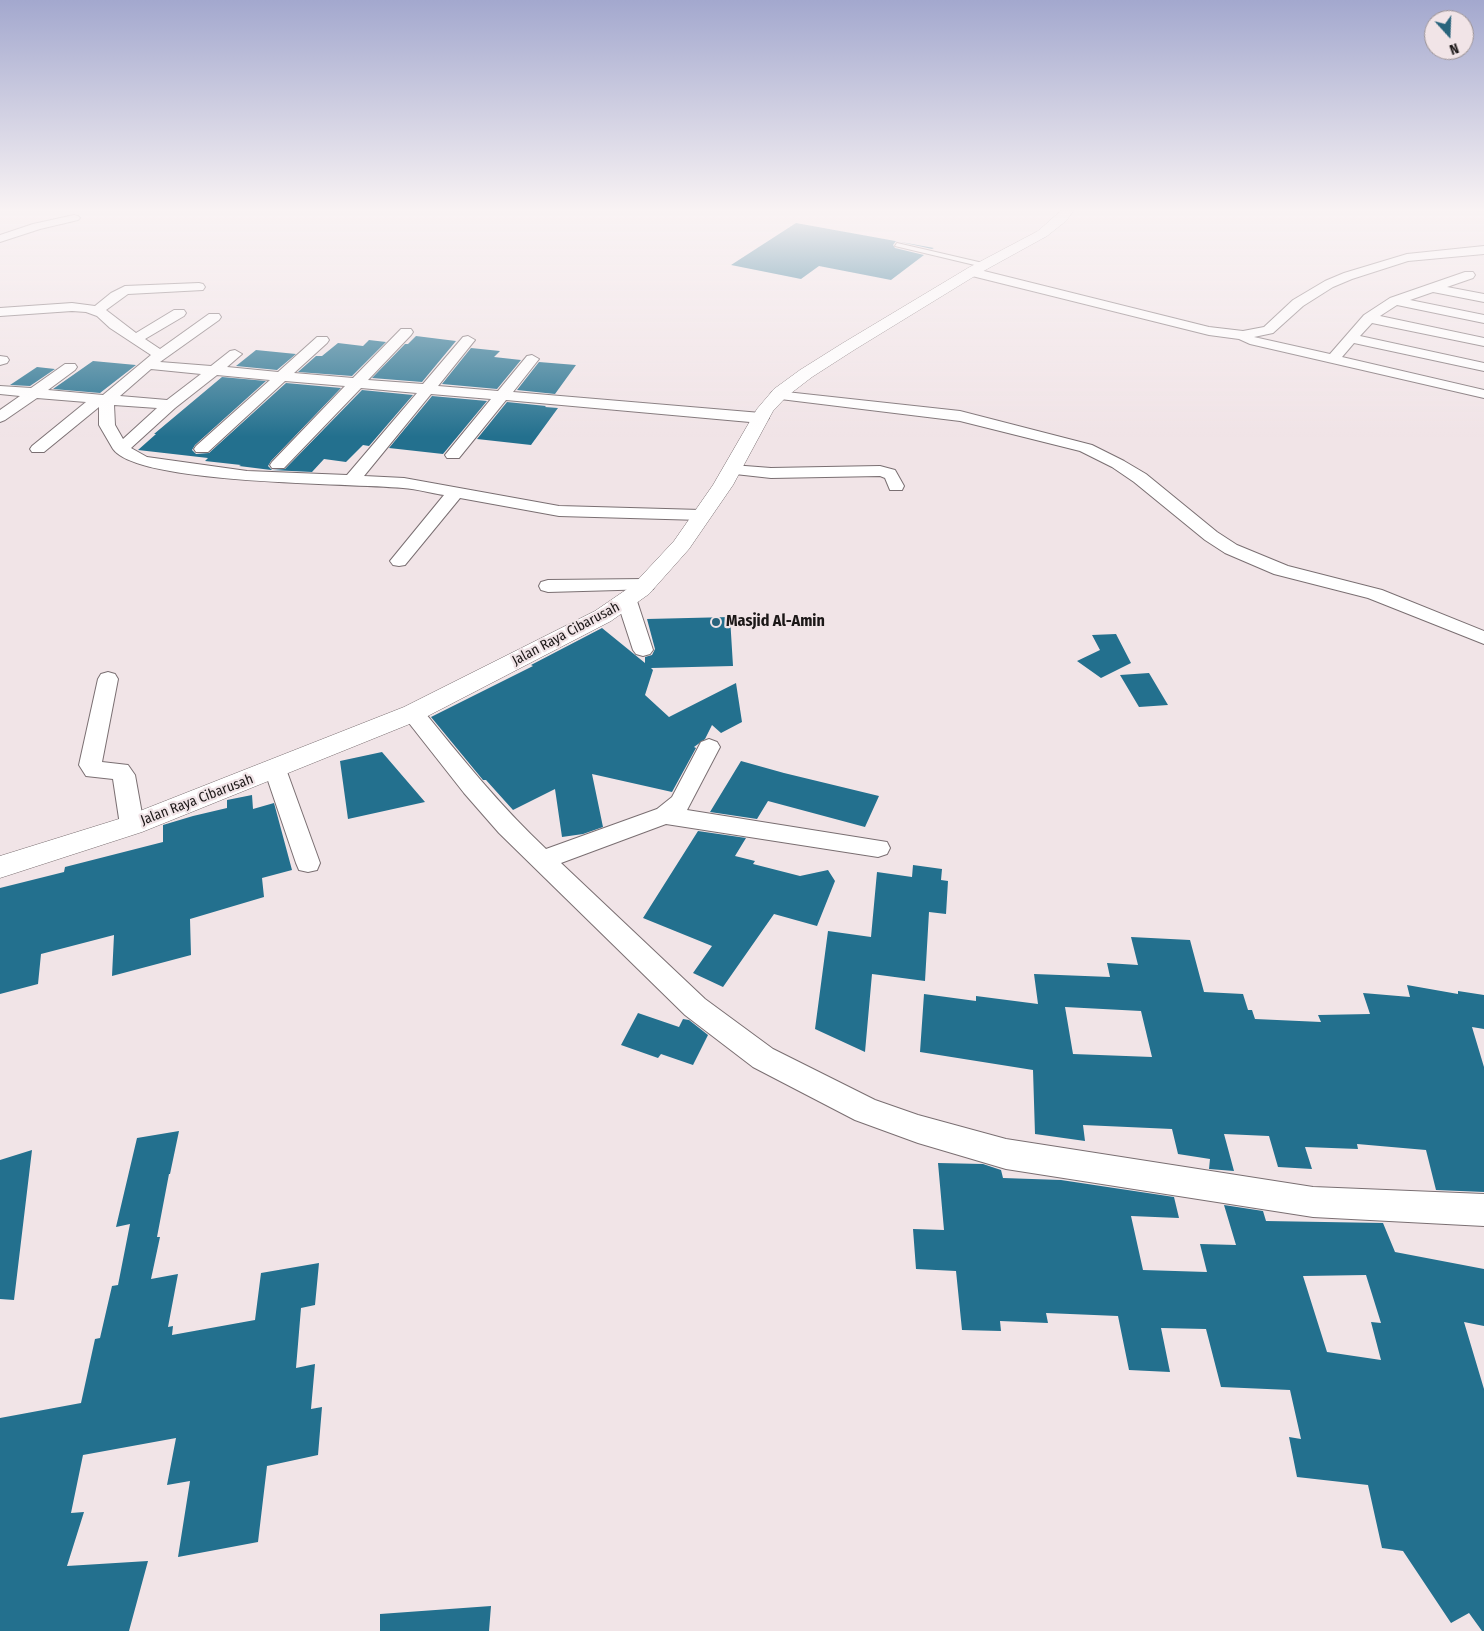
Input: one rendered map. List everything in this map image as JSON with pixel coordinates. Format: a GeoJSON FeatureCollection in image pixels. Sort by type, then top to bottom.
{"type":"FeatureCollection","features":[{"type":"Feature","properties":{"kind":"main road","name":"Jalan Raya Cibarusah"},"geometry":{"type":"LineString","coordinates":[[0,867],[132,825],[414,714],[603,616],[627,601],[646,585],[676,550],[732,470],[761,418],[777,395],[806,372],[951,285]]}},
{"type":"Feature","properties":{"kind":"street"},"geometry":{"type":"LineString","coordinates":[[1037,285],[1209,331],[1243,335],[1268,330],[1298,303],[1327,285]]}},
{"type":"Feature","properties":{"kind":"street"},"geometry":{"type":"LineString","coordinates":[[1333,359],[1369,318],[1395,301],[1436,285]]}},
{"type":"Feature","properties":{"kind":"street"},"geometry":{"type":"LineString","coordinates":[[97,311],[125,290],[199,287]]}},
{"type":"Feature","properties":{"kind":"street"},"geometry":{"type":"LineString","coordinates":[[1430,287],[1484,298]]}},
{"type":"Feature","properties":{"kind":"street"},"geometry":{"type":"LineString","coordinates":[[1395,301],[1484,319]]}},
{"type":"Feature","properties":{"kind":"street"},"geometry":{"type":"LineString","coordinates":[[0,312],[72,307],[97,311],[160,355]]}},
{"type":"Feature","properties":{"kind":"street"},"geometry":{"type":"LineString","coordinates":[[135,339],[179,312]]}},
{"type":"Feature","properties":{"kind":"street"},"geometry":{"type":"LineString","coordinates":[[38,449],[160,355],[214,318]]}},
{"type":"Feature","properties":{"kind":"street"},"geometry":{"type":"LineString","coordinates":[[1369,318],[1484,342]]}},
{"type":"Feature","properties":{"kind":"street"},"geometry":{"type":"LineString","coordinates":[[278,465],[406,332]]}},
{"type":"Feature","properties":{"kind":"street"},"geometry":{"type":"LineString","coordinates":[[1243,335],[1250,340],[1484,394]]}},
{"type":"Feature","properties":{"kind":"street"},"geometry":{"type":"LineString","coordinates":[[1350,338],[1484,367]]}},
{"type":"Feature","properties":{"kind":"street"},"geometry":{"type":"LineString","coordinates":[[202,449],[322,340]]}},
{"type":"Feature","properties":{"kind":"street"},"geometry":{"type":"LineString","coordinates":[[352,480],[468,340]]}},
{"type":"Feature","properties":{"kind":"street"},"geometry":{"type":"LineString","coordinates":[[121,449],[170,405],[234,354]]}},
{"type":"Feature","properties":{"kind":"street"},"geometry":{"type":"LineString","coordinates":[[453,455],[532,359]]}},
{"type":"Feature","properties":{"kind":"street"},"geometry":{"type":"LineString","coordinates":[[149,365],[761,418]]}},
{"type":"Feature","properties":{"kind":"street"},"geometry":{"type":"LineString","coordinates":[[0,417],[70,367]]}},
{"type":"Feature","properties":{"kind":"street"},"geometry":{"type":"LineString","coordinates":[[0,390],[170,405]]}},
{"type":"Feature","properties":{"kind":"street"},"geometry":{"type":"LineString","coordinates":[[777,395],[960,416],[1086,448],[1118,464],[1140,478],[1211,536],[1231,549],[1281,570],[1382,597],[1484,638]]}},
{"type":"Feature","properties":{"kind":"street"},"geometry":{"type":"LineString","coordinates":[[102,399],[107,425],[121,449],[142,461],[247,476],[404,483],[559,511],[701,515]]}},
{"type":"Feature","properties":{"kind":"street"},"geometry":{"type":"LineString","coordinates":[[732,470],[770,473],[880,470],[892,475],[896,486]]}},
{"type":"Feature","properties":{"kind":"street"},"geometry":{"type":"LineString","coordinates":[[400,561],[456,492]]}},
{"type":"Feature","properties":{"kind":"street"},"geometry":{"type":"LineString","coordinates":[[548,586],[646,585]]}},
{"type":"Feature","properties":{"kind":"street"},"geometry":{"type":"LineString","coordinates":[[627,601],[643,650]]}},
{"type":"Feature","properties":{"kind":"street"},"geometry":{"type":"LineString","coordinates":[[108,679],[90,766],[94,770],[117,771],[124,775],[132,825]]}},
{"type":"Feature","properties":{"kind":"street"},"geometry":{"type":"LineString","coordinates":[[414,714],[490,810],[695,1007],[763,1058],[866,1110],[918,1129],[1006,1154],[1313,1202],[1484,1210]]}},
{"type":"Feature","properties":{"kind":"street"},"geometry":{"type":"LineString","coordinates":[[543,860],[665,815],[681,802],[709,747]]}},
{"type":"Feature","properties":{"kind":"street"},"geometry":{"type":"LineString","coordinates":[[276,769],[308,863]]}},
{"type":"Feature","properties":{"kind":"street"},"geometry":{"type":"LineString","coordinates":[[665,815],[878,848]]}},
{"type":"Feature","properties":{"kind":"building"},"geometry":{"type":"Polygon","coordinates":[[[416,336],[456,341],[422,382],[372,378],[405,344],[408,344],[416,336]]]}},
{"type":"Feature","properties":{"kind":"building"},"geometry":{"type":"Polygon","coordinates":[[[369,340],[386,342],[352,376],[298,372],[316,356],[322,356],[338,343],[363,346],[369,340]]]}},
{"type":"Feature","properties":{"kind":"building"},"geometry":{"type":"Polygon","coordinates":[[[471,348],[500,351],[494,357],[521,360],[497,389],[442,384],[471,348]]]}},
{"type":"Feature","properties":{"kind":"building"},"geometry":{"type":"Polygon","coordinates":[[[256,350],[296,354],[277,370],[236,366],[256,350]]]}},
{"type":"Feature","properties":{"kind":"building"},"geometry":{"type":"Polygon","coordinates":[[[93,361],[136,365],[100,393],[53,389],[93,361]]]}},
{"type":"Feature","properties":{"kind":"building"},"geometry":{"type":"Polygon","coordinates":[[[539,362],[576,365],[555,394],[517,390],[539,362]]]}},
{"type":"Feature","properties":{"kind":"building"},"geometry":{"type":"Polygon","coordinates":[[[37,367],[55,369],[30,386],[10,385],[37,367]]]}},
{"type":"Feature","properties":{"kind":"building"},"geometry":{"type":"Polygon","coordinates":[[[222,377],[266,381],[195,445],[192,450],[196,454],[209,453],[286,383],[341,388],[271,461],[268,466],[272,470],[285,469],[362,390],[413,395],[369,446],[363,445],[346,462],[324,459],[312,472],[271,470],[239,466],[241,465],[205,461],[208,458],[138,450],[156,434],[154,434],[222,377]]]}},
{"type":"Feature","properties":{"kind":"building"},"geometry":{"type":"Polygon","coordinates":[[[432,396],[487,401],[443,454],[389,448],[432,396]]]}},
{"type":"Feature","properties":{"kind":"building"},"geometry":{"type":"Polygon","coordinates":[[[507,402],[558,408],[531,445],[477,439],[507,402]]]}},
{"type":"Feature","properties":{"kind":"building"},"geometry":{"type":"Polygon","coordinates":[[[730,617],[733,666],[651,668],[653,670],[645,695],[669,717],[736,683],[742,722],[721,733],[712,725],[705,739],[694,747],[696,748],[672,792],[592,774],[603,827],[583,834],[562,837],[555,789],[513,810],[486,780],[483,780],[431,717],[533,666],[531,665],[602,628],[645,663],[645,657],[652,655],[655,649],[647,619],[730,617]]]}},
{"type":"Feature","properties":{"kind":"building"},"geometry":{"type":"Polygon","coordinates":[[[1116,634],[1131,663],[1101,678],[1077,661],[1100,650],[1092,635],[1116,634]]]}},
{"type":"Feature","properties":{"kind":"building"},"geometry":{"type":"Polygon","coordinates":[[[1149,673],[1168,705],[1139,707],[1120,675],[1149,673]]]}},
{"type":"Feature","properties":{"kind":"building"},"geometry":{"type":"Polygon","coordinates":[[[382,752],[425,802],[348,819],[340,761],[382,752]]]}},
{"type":"Feature","properties":{"kind":"building"},"geometry":{"type":"Polygon","coordinates":[[[741,761],[879,796],[865,827],[768,801],[757,819],[710,812],[741,761]]]}},
{"type":"Feature","properties":{"kind":"building"},"geometry":{"type":"Polygon","coordinates":[[[252,795],[253,809],[274,803],[292,870],[262,878],[264,897],[190,919],[191,955],[112,976],[114,935],[41,954],[38,984],[0,994],[0,888],[64,872],[65,867],[163,842],[163,825],[227,808],[227,800],[252,795]]]}},
{"type":"Feature","properties":{"kind":"building"},"geometry":{"type":"Polygon","coordinates":[[[698,831],[746,838],[735,856],[755,861],[753,864],[800,876],[828,870],[835,881],[817,926],[774,914],[723,987],[693,973],[712,946],[643,918],[698,831]]]}},
{"type":"Feature","properties":{"kind":"building"},"geometry":{"type":"Polygon","coordinates":[[[913,865],[942,869],[941,880],[948,881],[946,914],[929,912],[925,981],[872,974],[865,1052],[815,1029],[828,931],[871,937],[877,872],[912,877],[913,865]]]}},
{"type":"Feature","properties":{"kind":"building"},"geometry":{"type":"Polygon","coordinates":[[[1131,937],[1190,940],[1204,992],[1243,994],[1248,1010],[1252,1010],[1255,1019],[1321,1022],[1318,1015],[1370,1014],[1363,993],[1410,997],[1407,985],[1458,994],[1458,991],[1484,995],[1484,1029],[1472,1027],[1484,1067],[1484,1192],[1436,1190],[1426,1150],[1357,1144],[1358,1149],[1305,1147],[1312,1169],[1278,1167],[1269,1136],[1224,1134],[1234,1171],[1209,1169],[1210,1159],[1178,1154],[1172,1129],[1083,1125],[1085,1141],[1035,1134],[1033,1070],[920,1052],[924,994],[976,1001],[976,996],[1038,1004],[1034,974],[1110,977],[1107,963],[1138,965],[1131,937]],[[1065,1007],[1073,1054],[1152,1057],[1141,1011],[1065,1007]]]}},
{"type":"Feature","properties":{"kind":"building"},"geometry":{"type":"Polygon","coordinates":[[[638,1013],[679,1027],[683,1019],[689,1020],[708,1035],[693,1065],[661,1054],[658,1058],[621,1045],[638,1013]]]}},
{"type":"Feature","properties":{"kind":"building"},"geometry":{"type":"Polygon","coordinates":[[[179,1131],[157,1237],[160,1237],[151,1279],[178,1274],[168,1327],[173,1326],[172,1335],[255,1320],[261,1273],[319,1263],[315,1305],[301,1308],[296,1368],[315,1364],[311,1409],[322,1407],[318,1455],[267,1466],[258,1542],[178,1557],[190,1481],[167,1485],[176,1438],[83,1455],[71,1513],[84,1512],[67,1566],[148,1561],[129,1631],[0,1631],[0,1418],[81,1403],[95,1339],[100,1338],[112,1286],[118,1285],[130,1224],[116,1227],[137,1138],[179,1131]]]}},
{"type":"Feature","properties":{"kind":"building"},"geometry":{"type":"Polygon","coordinates":[[[32,1150],[14,1300],[0,1299],[0,1160],[32,1150]]]}},
{"type":"Feature","properties":{"kind":"building"},"geometry":{"type":"Polygon","coordinates":[[[938,1163],[983,1164],[1001,1170],[1003,1178],[1061,1180],[1174,1197],[1179,1218],[1131,1216],[1143,1270],[1207,1272],[1200,1244],[1236,1245],[1224,1205],[1263,1211],[1266,1221],[1383,1223],[1395,1252],[1484,1269],[1484,1326],[1464,1322],[1484,1389],[1484,1631],[1482,1631],[1469,1613],[1451,1623],[1403,1551],[1382,1548],[1368,1485],[1297,1477],[1289,1437],[1301,1439],[1290,1390],[1221,1387],[1206,1329],[1161,1328],[1170,1372],[1129,1370],[1118,1316],[1046,1313],[1048,1323],[1000,1321],[1001,1331],[962,1330],[956,1271],[916,1269],[913,1229],[944,1230],[938,1163]],[[1366,1275],[1303,1276],[1327,1352],[1381,1360],[1371,1322],[1381,1323],[1366,1275]]]}},
{"type":"Feature","properties":{"kind":"building"},"geometry":{"type":"Polygon","coordinates":[[[491,1606],[489,1631],[380,1631],[380,1614],[491,1606]]]}},
{"type":"Feature","properties":{"kind":"place","name":"Masjid Al-Amin"},"geometry":{"type":"Point","coordinates":[716,622]}}]}
